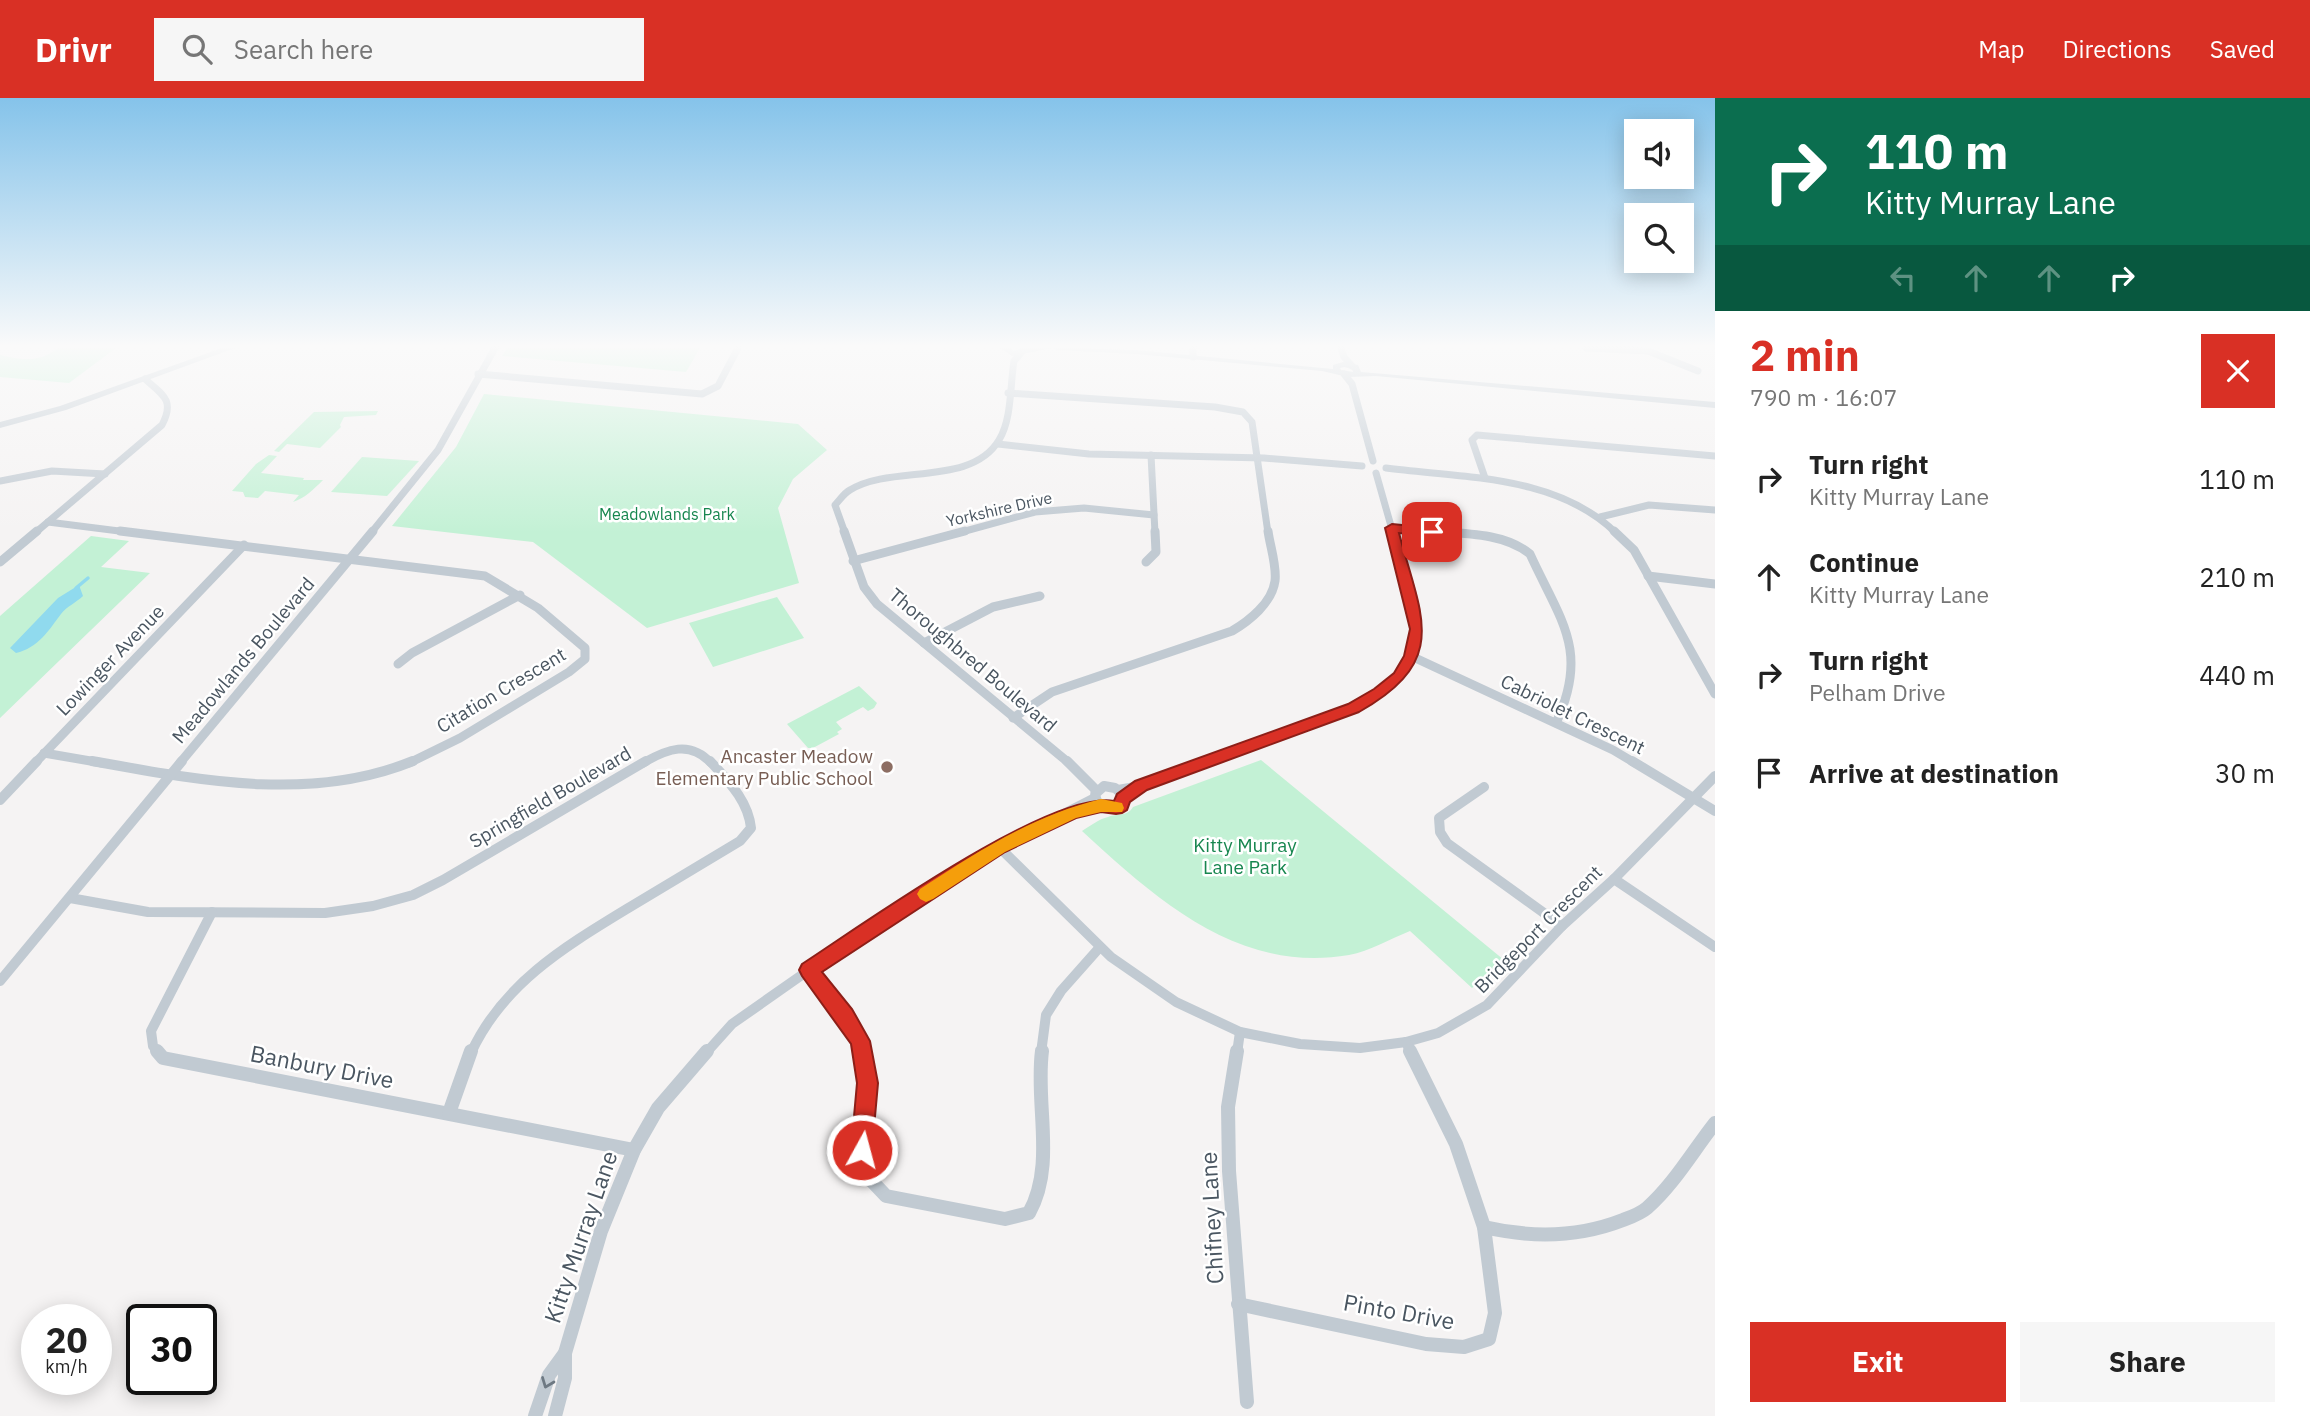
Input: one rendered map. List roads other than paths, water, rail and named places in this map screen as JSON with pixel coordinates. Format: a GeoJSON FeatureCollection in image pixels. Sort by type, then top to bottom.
{"type":"FeatureCollection","features":[{"type":"Feature","properties":{"kind":"street"},"geometry":{"type":"LineString","coordinates":[[0,425],[57,410]]}},
{"type":"Feature","properties":{"kind":"street"},"geometry":{"type":"LineString","coordinates":[[0,562],[154,433],[167,416],[167,410]]}},
{"type":"Feature","properties":{"kind":"street","name":"Meadowlands Boulevard"},"geometry":{"type":"LineString","coordinates":[[0,981],[446,441],[461,410]]}},
{"type":"Feature","properties":{"kind":"street"},"geometry":{"type":"LineString","coordinates":[[1006,410],[998,444],[1088,454],[1257,458],[1363,466],[1376,473],[1386,468]]}},
{"type":"Feature","properties":{"kind":"street"},"geometry":{"type":"LineString","coordinates":[[1013,718],[1052,692],[1232,631],[1253,619],[1267,601],[1275,582],[1257,458],[1250,418],[1236,410]]}},
{"type":"Feature","properties":{"kind":"street"},"geometry":{"type":"LineString","coordinates":[[1362,410],[1373,461]]}},
{"type":"Feature","properties":{"kind":"street"},"geometry":{"type":"LineString","coordinates":[[1485,478],[1472,447],[1472,439],[1477,435],[1715,456]]}},
{"type":"Feature","properties":{"kind":"street","name":"Thoroughbred Boulevard"},"geometry":{"type":"LineString","coordinates":[[998,444],[987,453],[956,467],[864,482],[846,490],[835,505],[863,587],[877,604],[1074,767],[1099,795]]}},
{"type":"Feature","properties":{"kind":"street"},"geometry":{"type":"LineString","coordinates":[[1146,562],[1156,552],[1151,455]]}},
{"type":"Feature","properties":{"kind":"street"},"geometry":{"type":"LineString","coordinates":[[1363,466],[1366,461],[1373,461],[1386,468],[1531,485],[1556,494],[1600,517],[1634,550],[1715,694]]}},
{"type":"Feature","properties":{"kind":"street"},"geometry":{"type":"LineString","coordinates":[[0,481],[52,471],[105,474]]}},
{"type":"Feature","properties":{"kind":"street"},"geometry":{"type":"LineString","coordinates":[[1099,795],[1121,794],[1354,708],[1380,693],[1399,676],[1411,656],[1418,629],[1417,617],[1376,473]]}},
{"type":"Feature","properties":{"kind":"street"},"geometry":{"type":"LineString","coordinates":[[1600,517],[1649,505],[1715,510]]}},
{"type":"Feature","properties":{"kind":"street","name":"Yorkshire Drive"},"geometry":{"type":"LineString","coordinates":[[853,561],[1035,512],[1073,507],[1154,515]]}},
{"type":"Feature","properties":{"kind":"street","name":"Citation Crescent"},"geometry":{"type":"LineString","coordinates":[[48,522],[485,576],[506,585],[520,595],[570,633],[585,648],[584,659],[569,673],[429,753],[388,771],[354,780],[312,785],[251,783],[171,774]]}},
{"type":"Feature","properties":{"kind":"street"},"geometry":{"type":"LineString","coordinates":[[1392,528],[1497,538],[1518,544],[1530,554],[1574,657],[1571,692],[1556,723]]}},
{"type":"Feature","properties":{"kind":"street","name":"Lowinger Avenue"},"geometry":{"type":"LineString","coordinates":[[0,800],[244,545]]}},
{"type":"Feature","properties":{"kind":"street"},"geometry":{"type":"LineString","coordinates":[[1648,576],[1715,584]]}},
{"type":"Feature","properties":{"kind":"street"},"geometry":{"type":"LineString","coordinates":[[398,664],[412,653],[520,595]]}},
{"type":"Feature","properties":{"kind":"street"},"geometry":{"type":"LineString","coordinates":[[924,643],[993,605],[1013,598],[1040,596]]}},
{"type":"Feature","properties":{"kind":"street","name":"Cabriolet Crescent"},"geometry":{"type":"LineString","coordinates":[[1411,656],[1613,750],[1715,811]]}},
{"type":"Feature","properties":{"kind":"street","name":"Springfield Boulevard"},"geometry":{"type":"LineString","coordinates":[[70,898],[148,912],[326,913],[373,906],[413,895],[443,880],[660,753],[684,748],[702,753],[744,804],[751,820],[751,828],[740,841],[569,943],[531,973],[501,1003],[478,1037],[462,1069],[449,1113]]}},
{"type":"Feature","properties":{"kind":"street"},"geometry":{"type":"LineString","coordinates":[[44,753],[171,774]]}},
{"type":"Feature","properties":{"kind":"street","name":"Bridgeport Crescent"},"geometry":{"type":"LineString","coordinates":[[999,847],[1100,947],[1140,979],[1176,1002],[1240,1032],[1300,1044],[1360,1048],[1406,1042],[1438,1033],[1487,1005],[1562,926],[1614,879],[1715,776]]}},
{"type":"Feature","properties":{"kind":"street"},"geometry":{"type":"LineString","coordinates":[[1484,787],[1439,818],[1440,832],[1447,843],[1562,926]]}},
{"type":"Feature","properties":{"kind":"street","name":"Kitty Murray Lane"},"geometry":{"type":"LineString","coordinates":[[555,1416],[565,1378],[565,1353],[601,1231],[634,1150],[658,1108],[708,1049],[732,1024],[809,970],[999,847],[1072,813],[1099,795],[1116,808],[1121,805],[1121,794]]}},
{"type":"Feature","properties":{"kind":"street"},"geometry":{"type":"LineString","coordinates":[[1614,879],[1715,947]]}},
{"type":"Feature","properties":{"kind":"street","name":"Banbury Drive"},"geometry":{"type":"LineString","coordinates":[[212,912],[160,1007],[151,1031],[153,1046],[163,1058],[634,1150]]}},
{"type":"Feature","properties":{"kind":"street"},"geometry":{"type":"LineString","coordinates":[[809,970],[845,1016],[860,1041],[867,1083],[862,1150],[868,1177],[886,1196],[1005,1219],[1029,1213],[1043,1180],[1040,1073],[1046,1015],[1060,991],[1100,947]]}},
{"type":"Feature","properties":{"kind":"street","name":"Chifney Lane"},"geometry":{"type":"LineString","coordinates":[[1240,1032],[1228,1107],[1238,1304],[1247,1402]]}},
{"type":"Feature","properties":{"kind":"street","name":"Pinto Drive"},"geometry":{"type":"LineString","coordinates":[[1238,1304],[1426,1344],[1464,1347],[1489,1339],[1495,1313],[1485,1227],[1456,1144],[1428,1092],[1406,1042]]}},
{"type":"Feature","properties":{"kind":"street"},"geometry":{"type":"LineString","coordinates":[[1485,1227],[1508,1234],[1551,1237],[1589,1232],[1617,1223],[1645,1210],[1715,1123]]}},
{"type":"Feature","properties":{"kind":"street","name":"Kitty Murray Lane"},"geometry":{"type":"LineString","coordinates":[[535,1416],[549,1375],[565,1353]]}},
{"type":"Feature","properties":{"kind":"water"},"geometry":{"type":"Polygon","coordinates":[[[79,585],[83,596],[63,611],[37,643],[16,653],[10,648],[58,598],[79,585]]]}},
{"type":"Feature","properties":{"kind":"waterway"},"geometry":{"type":"LineString","coordinates":[[76,588],[88,578]]}},
{"type":"Feature","properties":{"kind":"place","name":"Ancaster Meadow Elementary Public School"},"geometry":{"type":"Point","coordinates":[887,767]}},
{"type":"Feature","properties":{"kind":"park label","name":"Meadowlands Park"},"geometry":{"type":"Point","coordinates":[667,514]}},
{"type":"Feature","properties":{"kind":"park label","name":"Kitty Murray Lane Park"},"geometry":{"type":"Point","coordinates":[1245,856]}}]}
